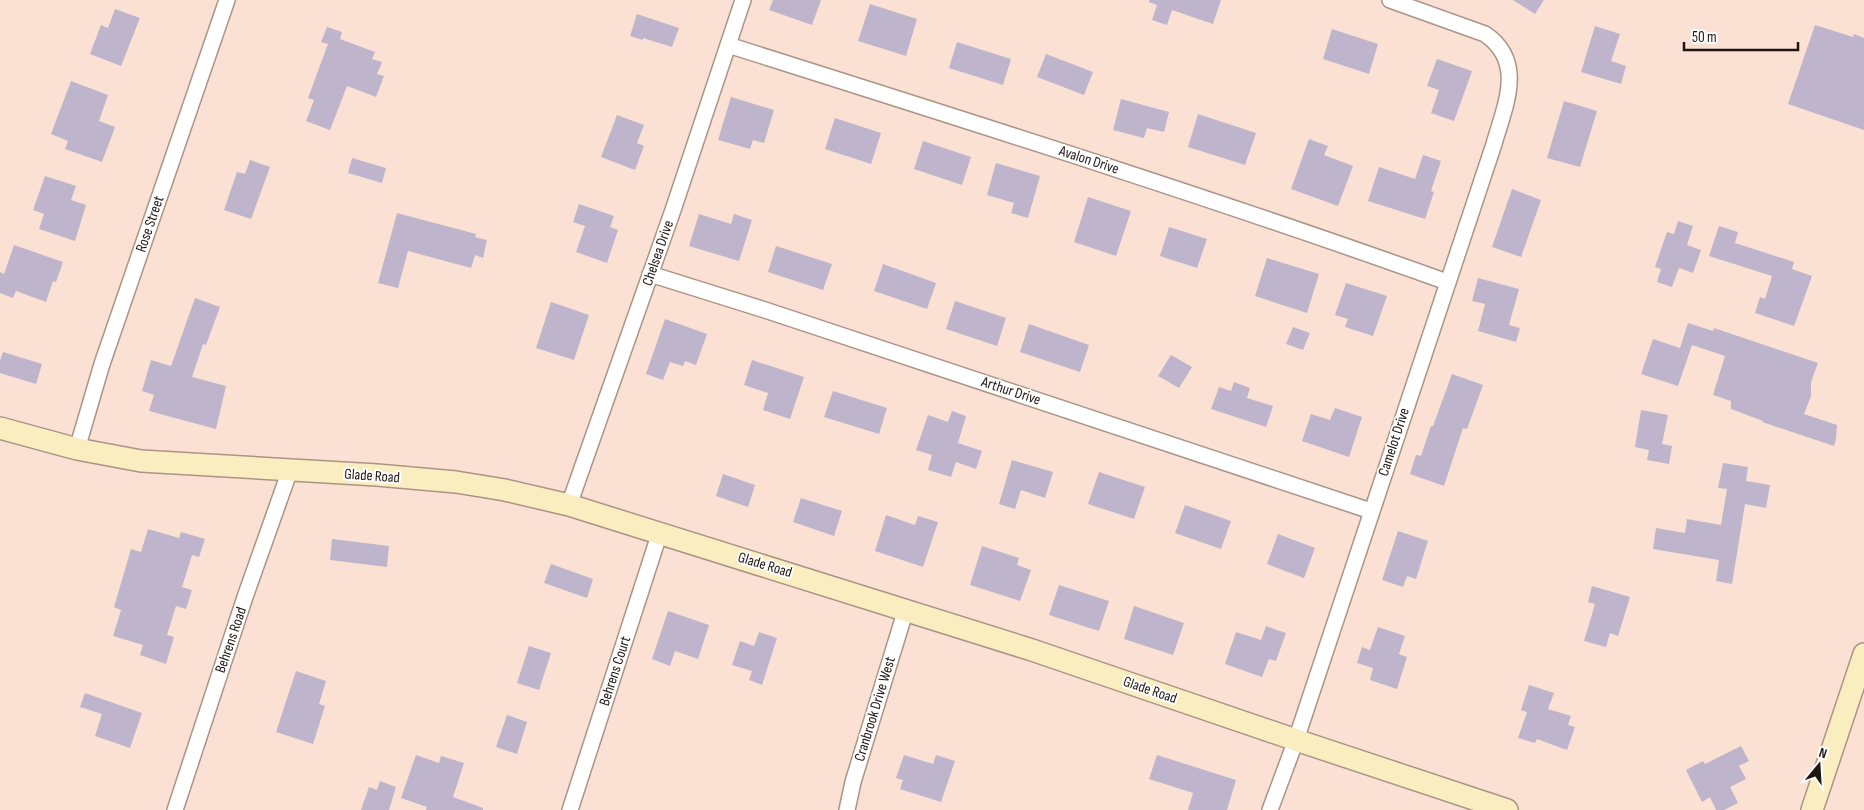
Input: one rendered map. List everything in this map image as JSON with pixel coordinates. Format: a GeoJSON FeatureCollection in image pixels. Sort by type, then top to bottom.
{"type":"FeatureCollection","features":[{"type":"Feature","properties":{"kind":"main road","name":"Glade Road"},"geometry":{"type":"LineString","coordinates":[[0,428],[77,449],[141,461],[456,482],[505,490],[569,505],[906,609],[1507,810]]}},
{"type":"Feature","properties":{"kind":"main road"},"geometry":{"type":"LineString","coordinates":[[1812,810],[1864,654]]}},
{"type":"Feature","properties":{"kind":"street","name":"Rose Street"},"geometry":{"type":"LineString","coordinates":[[77,449],[102,364],[227,0]]}},
{"type":"Feature","properties":{"kind":"street","name":"Chelsea Drive"},"geometry":{"type":"LineString","coordinates":[[569,505],[743,0]]}},
{"type":"Feature","properties":{"kind":"street","name":"Camelot Drive"},"geometry":{"type":"LineString","coordinates":[[1270,810],[1296,740],[1494,144],[1508,93],[1510,74],[1508,62],[1496,42],[1485,34],[1390,0]]}},
{"type":"Feature","properties":{"kind":"street","name":"Avalon Drive"},"geometry":{"type":"LineString","coordinates":[[728,45],[1069,154],[1332,241],[1447,282]]}},
{"type":"Feature","properties":{"kind":"street","name":"Arthur Drive"},"geometry":{"type":"LineString","coordinates":[[650,274],[765,310],[1371,511]]}},
{"type":"Feature","properties":{"kind":"street","name":"Behrens Road"},"geometry":{"type":"LineString","coordinates":[[175,810],[242,606],[290,470]]}},
{"type":"Feature","properties":{"kind":"street","name":"Behrens Court"},"geometry":{"type":"LineString","coordinates":[[570,810],[660,532]]}},
{"type":"Feature","properties":{"kind":"street","name":"Cranbrook Drive West"},"geometry":{"type":"LineString","coordinates":[[847,810],[853,782],[906,609]]}},
{"type":"Feature","properties":{"kind":"building"},"geometry":{"type":"Polygon","coordinates":[[[773,0],[821,0],[812,25],[769,10],[773,0]]]}},
{"type":"Feature","properties":{"kind":"building"},"geometry":{"type":"Polygon","coordinates":[[[1149,0],[1221,0],[1213,24],[1172,10],[1167,25],[1152,20],[1157,5],[1149,2],[1149,0]]]}},
{"type":"Feature","properties":{"kind":"building"},"geometry":{"type":"Polygon","coordinates":[[[1513,0],[1544,0],[1535,14],[1513,0]]]}},
{"type":"Feature","properties":{"kind":"building"},"geometry":{"type":"Polygon","coordinates":[[[870,4],[917,19],[906,56],[858,41],[870,4]]]}},
{"type":"Feature","properties":{"kind":"building"},"geometry":{"type":"Polygon","coordinates":[[[115,9],[140,18],[121,66],[90,54],[101,25],[108,28],[115,9]]]}},
{"type":"Feature","properties":{"kind":"building"},"geometry":{"type":"Polygon","coordinates":[[[637,14],[679,28],[672,47],[630,36],[637,14]]]}},
{"type":"Feature","properties":{"kind":"building"},"geometry":{"type":"Polygon","coordinates":[[[1815,25],[1853,37],[1854,34],[1864,38],[1864,130],[1788,104],[1815,25]]]}},
{"type":"Feature","properties":{"kind":"building"},"geometry":{"type":"Polygon","coordinates":[[[1595,26],[1620,34],[1611,61],[1626,66],[1621,84],[1581,72],[1595,26]]]}},
{"type":"Feature","properties":{"kind":"building"},"geometry":{"type":"Polygon","coordinates":[[[327,27],[342,32],[340,39],[375,52],[372,59],[382,62],[377,74],[384,76],[376,97],[347,86],[330,130],[306,121],[314,100],[308,98],[328,44],[321,42],[327,27]]]}},
{"type":"Feature","properties":{"kind":"building"},"geometry":{"type":"Polygon","coordinates":[[[1332,29],[1378,44],[1369,74],[1323,59],[1332,29]]]}},
{"type":"Feature","properties":{"kind":"building"},"geometry":{"type":"Polygon","coordinates":[[[957,42],[1011,59],[1003,85],[949,68],[957,42]]]}},
{"type":"Feature","properties":{"kind":"building"},"geometry":{"type":"Polygon","coordinates":[[[1046,54],[1093,72],[1084,95],[1037,77],[1046,54]]]}},
{"type":"Feature","properties":{"kind":"building"},"geometry":{"type":"Polygon","coordinates":[[[1437,59],[1472,71],[1454,121],[1431,113],[1439,90],[1427,86],[1437,59]]]}},
{"type":"Feature","properties":{"kind":"building"},"geometry":{"type":"Polygon","coordinates":[[[71,81],[108,95],[99,121],[115,127],[102,162],[65,149],[68,141],[51,134],[71,81]]]}},
{"type":"Feature","properties":{"kind":"building"},"geometry":{"type":"Polygon","coordinates":[[[731,97],[774,110],[764,143],[753,140],[750,149],[718,140],[731,97]]]}},
{"type":"Feature","properties":{"kind":"building"},"geometry":{"type":"Polygon","coordinates":[[[1121,99],[1169,112],[1164,132],[1147,128],[1144,138],[1113,130],[1121,99]]]}},
{"type":"Feature","properties":{"kind":"building"},"geometry":{"type":"Polygon","coordinates":[[[1564,101],[1597,111],[1580,167],[1547,158],[1564,101]]]}},
{"type":"Feature","properties":{"kind":"building"},"geometry":{"type":"Polygon","coordinates":[[[1198,114],[1256,133],[1245,165],[1188,147],[1198,114]]]}},
{"type":"Feature","properties":{"kind":"building"},"geometry":{"type":"Polygon","coordinates":[[[617,115],[644,125],[637,143],[644,146],[635,170],[601,157],[617,115]]]}},
{"type":"Feature","properties":{"kind":"building"},"geometry":{"type":"Polygon","coordinates":[[[835,118],[881,133],[871,164],[825,149],[835,118]]]}},
{"type":"Feature","properties":{"kind":"building"},"geometry":{"type":"Polygon","coordinates":[[[1309,139],[1328,146],[1324,155],[1353,166],[1338,206],[1291,189],[1309,139]]]}},
{"type":"Feature","properties":{"kind":"building"},"geometry":{"type":"Polygon","coordinates":[[[923,141],[971,157],[962,185],[914,169],[923,141]]]}},
{"type":"Feature","properties":{"kind":"building"},"geometry":{"type":"Polygon","coordinates":[[[1423,155],[1441,161],[1431,191],[1434,192],[1425,219],[1368,201],[1379,167],[1415,179],[1423,155]]]}},
{"type":"Feature","properties":{"kind":"building"},"geometry":{"type":"Polygon","coordinates":[[[352,158],[386,168],[382,183],[348,173],[352,158]]]}},
{"type":"Feature","properties":{"kind":"building"},"geometry":{"type":"Polygon","coordinates":[[[250,160],[270,167],[251,219],[224,210],[237,172],[245,174],[250,160]]]}},
{"type":"Feature","properties":{"kind":"building"},"geometry":{"type":"Polygon","coordinates":[[[996,163],[1040,176],[1028,218],[1011,213],[1014,203],[987,195],[996,163]]]}},
{"type":"Feature","properties":{"kind":"building"},"geometry":{"type":"Polygon","coordinates":[[[45,176],[76,186],[71,200],[86,205],[75,241],[39,229],[44,214],[33,210],[45,176]]]}},
{"type":"Feature","properties":{"kind":"building"},"geometry":{"type":"Polygon","coordinates":[[[1512,189],[1541,200],[1521,257],[1492,247],[1512,189]]]}},
{"type":"Feature","properties":{"kind":"building"},"geometry":{"type":"Polygon","coordinates":[[[1088,197],[1131,211],[1116,256],[1074,242],[1088,197]]]}},
{"type":"Feature","properties":{"kind":"building"},"geometry":{"type":"Polygon","coordinates":[[[579,204],[614,216],[610,227],[618,230],[607,263],[576,252],[585,226],[573,222],[579,204]]]}},
{"type":"Feature","properties":{"kind":"building"},"geometry":{"type":"Polygon","coordinates":[[[397,213],[476,234],[475,237],[487,240],[483,258],[475,255],[471,268],[408,251],[398,288],[378,283],[397,213]]]}},
{"type":"Feature","properties":{"kind":"building"},"geometry":{"type":"Polygon","coordinates":[[[699,214],[731,224],[734,214],[752,220],[739,261],[689,246],[699,214]]]}},
{"type":"Feature","properties":{"kind":"building"},"geometry":{"type":"Polygon","coordinates":[[[1678,221],[1693,226],[1687,245],[1701,250],[1693,273],[1679,268],[1672,287],[1657,282],[1661,269],[1655,267],[1667,232],[1674,234],[1678,221]]]}},
{"type":"Feature","properties":{"kind":"building"},"geometry":{"type":"Polygon","coordinates":[[[1719,226],[1738,232],[1735,243],[1794,262],[1792,269],[1812,276],[1794,326],[1755,313],[1760,297],[1765,299],[1772,276],[1709,256],[1719,226]]]}},
{"type":"Feature","properties":{"kind":"building"},"geometry":{"type":"Polygon","coordinates":[[[1169,227],[1207,239],[1197,268],[1160,256],[1169,227]]]}},
{"type":"Feature","properties":{"kind":"building"},"geometry":{"type":"Polygon","coordinates":[[[14,245],[63,262],[56,282],[53,281],[46,302],[16,291],[13,298],[0,293],[0,272],[4,274],[14,245]]]}},
{"type":"Feature","properties":{"kind":"building"},"geometry":{"type":"Polygon","coordinates":[[[776,246],[832,264],[823,290],[768,272],[776,246]]]}},
{"type":"Feature","properties":{"kind":"building"},"geometry":{"type":"Polygon","coordinates":[[[1267,258],[1319,274],[1307,313],[1255,296],[1267,258]]]}},
{"type":"Feature","properties":{"kind":"building"},"geometry":{"type":"Polygon","coordinates":[[[883,264],[936,283],[927,309],[874,291],[883,264]]]}},
{"type":"Feature","properties":{"kind":"building"},"geometry":{"type":"Polygon","coordinates":[[[1478,278],[1519,289],[1509,325],[1520,328],[1516,342],[1478,331],[1485,304],[1472,301],[1478,278]]]}},
{"type":"Feature","properties":{"kind":"building"},"geometry":{"type":"Polygon","coordinates":[[[1346,283],[1387,296],[1373,336],[1345,327],[1348,319],[1335,315],[1346,283]]]}},
{"type":"Feature","properties":{"kind":"building"},"geometry":{"type":"Polygon","coordinates":[[[195,298],[220,307],[206,345],[203,344],[192,377],[226,386],[216,429],[149,411],[154,395],[142,391],[151,360],[171,366],[195,298]]]}},
{"type":"Feature","properties":{"kind":"building"},"geometry":{"type":"Polygon","coordinates":[[[955,301],[1006,318],[997,346],[946,329],[955,301]]]}},
{"type":"Feature","properties":{"kind":"building"},"geometry":{"type":"Polygon","coordinates":[[[551,302],[589,315],[574,360],[536,348],[551,302]]]}},
{"type":"Feature","properties":{"kind":"building"},"geometry":{"type":"Polygon","coordinates":[[[665,319],[707,334],[696,365],[685,361],[683,366],[670,362],[663,380],[646,374],[665,319]]]}},
{"type":"Feature","properties":{"kind":"building"},"geometry":{"type":"Polygon","coordinates":[[[1688,323],[1713,331],[1714,328],[1818,363],[1811,382],[1811,396],[1804,414],[1837,425],[1834,446],[1762,422],[1731,409],[1731,401],[1713,395],[1725,356],[1692,345],[1678,386],[1641,374],[1653,339],[1680,348],[1688,323]]]}},
{"type":"Feature","properties":{"kind":"building"},"geometry":{"type":"Polygon","coordinates":[[[1029,324],[1089,345],[1080,372],[1020,352],[1029,324]]]}},
{"type":"Feature","properties":{"kind":"building"},"geometry":{"type":"Polygon","coordinates":[[[1293,327],[1310,333],[1303,350],[1286,344],[1293,327]]]}},
{"type":"Feature","properties":{"kind":"building"},"geometry":{"type":"Polygon","coordinates":[[[3,352],[42,364],[36,384],[0,373],[0,361],[3,352]]]}},
{"type":"Feature","properties":{"kind":"building"},"geometry":{"type":"Polygon","coordinates":[[[1171,355],[1192,367],[1179,388],[1158,376],[1171,355]]]}},
{"type":"Feature","properties":{"kind":"building"},"geometry":{"type":"Polygon","coordinates":[[[752,360],[804,377],[790,419],[763,410],[768,393],[744,385],[752,360]]]}},
{"type":"Feature","properties":{"kind":"building"},"geometry":{"type":"Polygon","coordinates":[[[1452,374],[1483,385],[1467,429],[1463,428],[1444,486],[1410,474],[1416,455],[1421,456],[1452,374]]]}},
{"type":"Feature","properties":{"kind":"building"},"geometry":{"type":"Polygon","coordinates":[[[1234,382],[1250,388],[1247,398],[1273,406],[1266,427],[1211,409],[1219,387],[1231,391],[1234,382]]]}},
{"type":"Feature","properties":{"kind":"building"},"geometry":{"type":"Polygon","coordinates":[[[833,391],[887,408],[879,434],[824,417],[833,391]]]}},
{"type":"Feature","properties":{"kind":"building"},"geometry":{"type":"Polygon","coordinates":[[[1335,408],[1362,417],[1349,457],[1302,441],[1311,414],[1330,420],[1335,408]]]}},
{"type":"Feature","properties":{"kind":"building"},"geometry":{"type":"Polygon","coordinates":[[[1641,410],[1668,415],[1662,444],[1672,446],[1669,464],[1647,460],[1649,450],[1635,447],[1641,410]]]}},
{"type":"Feature","properties":{"kind":"building"},"geometry":{"type":"Polygon","coordinates":[[[952,411],[966,416],[958,443],[982,451],[976,469],[956,462],[951,477],[928,470],[932,455],[916,450],[928,415],[948,422],[952,411]]]}},
{"type":"Feature","properties":{"kind":"building"},"geometry":{"type":"Polygon","coordinates":[[[1012,460],[1053,472],[1045,498],[1021,490],[1015,509],[999,504],[1012,460]]]}},
{"type":"Feature","properties":{"kind":"building"},"geometry":{"type":"Polygon","coordinates":[[[1723,463],[1748,467],[1746,481],[1770,485],[1766,508],[1745,504],[1732,584],[1716,581],[1719,560],[1653,549],[1656,528],[1685,533],[1687,519],[1721,525],[1727,489],[1718,488],[1723,463]]]}},
{"type":"Feature","properties":{"kind":"building"},"geometry":{"type":"Polygon","coordinates":[[[1099,472],[1145,487],[1134,519],[1088,504],[1099,472]]]}},
{"type":"Feature","properties":{"kind":"building"},"geometry":{"type":"Polygon","coordinates":[[[723,474],[755,485],[748,507],[716,496],[723,474]]]}},
{"type":"Feature","properties":{"kind":"building"},"geometry":{"type":"Polygon","coordinates":[[[801,498],[842,511],[834,536],[793,522],[801,498]]]}},
{"type":"Feature","properties":{"kind":"building"},"geometry":{"type":"Polygon","coordinates":[[[1185,505],[1231,521],[1221,549],[1175,533],[1185,505]]]}},
{"type":"Feature","properties":{"kind":"building"},"geometry":{"type":"Polygon","coordinates":[[[886,515],[915,525],[918,516],[938,522],[923,567],[875,551],[886,515]]]}},
{"type":"Feature","properties":{"kind":"building"},"geometry":{"type":"Polygon","coordinates":[[[148,529],[179,538],[181,532],[205,539],[199,557],[192,555],[182,587],[192,590],[186,609],[176,606],[167,635],[174,637],[166,664],[140,655],[143,645],[113,636],[121,610],[114,607],[131,549],[141,552],[148,529]]]}},
{"type":"Feature","properties":{"kind":"building"},"geometry":{"type":"Polygon","coordinates":[[[1398,531],[1428,541],[1416,579],[1407,576],[1403,587],[1382,580],[1398,531]]]}},
{"type":"Feature","properties":{"kind":"building"},"geometry":{"type":"Polygon","coordinates":[[[1278,534],[1315,548],[1304,578],[1267,564],[1278,534]]]}},
{"type":"Feature","properties":{"kind":"building"},"geometry":{"type":"Polygon","coordinates":[[[332,539],[389,546],[387,567],[330,560],[332,539]]]}},
{"type":"Feature","properties":{"kind":"building"},"geometry":{"type":"Polygon","coordinates":[[[982,546],[1019,558],[1017,565],[1031,570],[1020,601],[970,585],[982,546]]]}},
{"type":"Feature","properties":{"kind":"building"},"geometry":{"type":"Polygon","coordinates":[[[551,564],[593,579],[587,598],[544,583],[551,564]]]}},
{"type":"Feature","properties":{"kind":"building"},"geometry":{"type":"Polygon","coordinates":[[[1059,585],[1109,601],[1099,631],[1049,615],[1059,585]]]}},
{"type":"Feature","properties":{"kind":"building"},"geometry":{"type":"Polygon","coordinates":[[[1592,586],[1630,597],[1618,636],[1610,633],[1606,647],[1584,641],[1595,604],[1588,602],[1592,586]]]}},
{"type":"Feature","properties":{"kind":"building"},"geometry":{"type":"Polygon","coordinates":[[[1134,606],[1184,623],[1173,655],[1124,639],[1134,606]]]}},
{"type":"Feature","properties":{"kind":"building"},"geometry":{"type":"Polygon","coordinates":[[[668,611],[709,625],[698,659],[675,651],[670,666],[652,659],[668,611]]]}},
{"type":"Feature","properties":{"kind":"building"},"geometry":{"type":"Polygon","coordinates":[[[1266,626],[1286,633],[1276,661],[1269,659],[1262,677],[1225,664],[1236,632],[1261,640],[1266,626]]]}},
{"type":"Feature","properties":{"kind":"building"},"geometry":{"type":"Polygon","coordinates":[[[1378,627],[1405,636],[1399,654],[1407,657],[1397,689],[1370,680],[1373,668],[1357,663],[1362,647],[1370,650],[1378,627]]]}},
{"type":"Feature","properties":{"kind":"building"},"geometry":{"type":"Polygon","coordinates":[[[759,632],[777,638],[762,685],[749,680],[752,671],[732,665],[740,641],[754,646],[759,632]]]}},
{"type":"Feature","properties":{"kind":"building"},"geometry":{"type":"Polygon","coordinates":[[[529,646],[551,653],[539,690],[517,683],[529,646]]]}},
{"type":"Feature","properties":{"kind":"building"},"geometry":{"type":"Polygon","coordinates":[[[296,671],[326,681],[319,704],[325,706],[313,744],[276,732],[296,671]]]}},
{"type":"Feature","properties":{"kind":"building"},"geometry":{"type":"Polygon","coordinates":[[[1529,685],[1554,693],[1548,709],[1571,716],[1568,725],[1575,727],[1567,750],[1537,739],[1535,743],[1518,738],[1527,712],[1521,710],[1529,685]]]}},
{"type":"Feature","properties":{"kind":"building"},"geometry":{"type":"Polygon","coordinates":[[[85,693],[142,713],[130,748],[95,736],[102,714],[80,707],[85,693]]]}},
{"type":"Feature","properties":{"kind":"building"},"geometry":{"type":"Polygon","coordinates":[[[507,715],[527,722],[517,754],[496,747],[507,715]]]}},
{"type":"Feature","properties":{"kind":"building"},"geometry":{"type":"Polygon","coordinates":[[[1741,746],[1749,761],[1739,766],[1746,779],[1730,787],[1738,803],[1724,810],[1716,810],[1710,797],[1702,802],[1686,770],[1703,761],[1705,764],[1741,746]]]}},
{"type":"Feature","properties":{"kind":"building"},"geometry":{"type":"Polygon","coordinates":[[[416,755],[439,763],[441,756],[464,763],[453,797],[483,808],[483,810],[426,810],[427,807],[401,798],[416,755]]]}},
{"type":"Feature","properties":{"kind":"building"},"geometry":{"type":"Polygon","coordinates":[[[904,755],[933,764],[936,755],[955,761],[941,802],[900,789],[903,780],[896,778],[904,755]]]}},
{"type":"Feature","properties":{"kind":"building"},"geometry":{"type":"Polygon","coordinates":[[[1157,755],[1236,780],[1227,810],[1188,810],[1193,793],[1149,779],[1157,755]]]}},
{"type":"Feature","properties":{"kind":"building"},"geometry":{"type":"Polygon","coordinates":[[[380,781],[396,787],[389,810],[361,810],[369,787],[377,790],[380,781]]]}}]}
